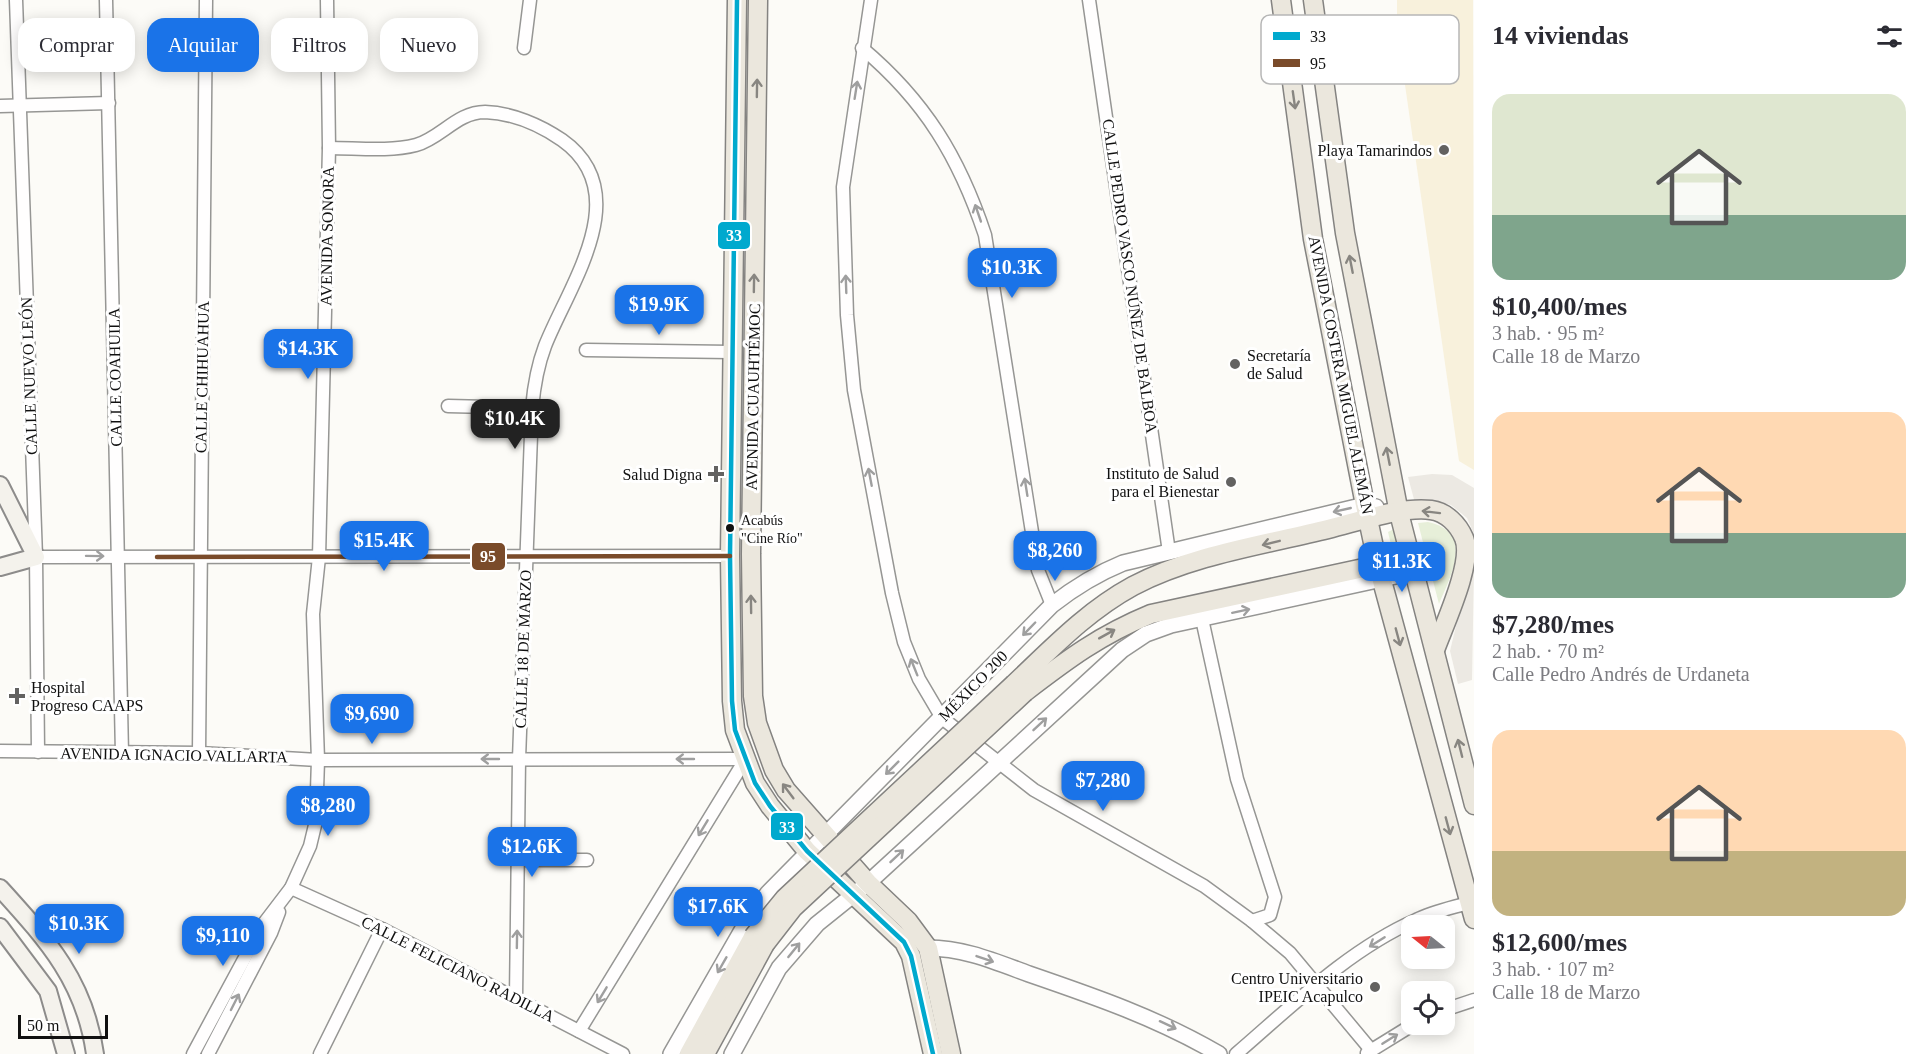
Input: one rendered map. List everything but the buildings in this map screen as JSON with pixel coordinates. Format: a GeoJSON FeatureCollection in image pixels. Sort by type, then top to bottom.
{"type":"FeatureCollection","features":[{"type":"Feature","properties":{"kind":"main road","name":"AVENIDA CUAUHTÉMOC"},"geometry":{"type":"LineString","coordinates":[[737,0],[730,556],[732,701],[735,730],[744,759],[755,783],[770,806],[807,851],[895,931],[911,957],[933,1054]]}},
{"type":"Feature","properties":{"kind":"main road","name":"AVENIDA CUAUHTÉMOC"},"geometry":{"type":"LineString","coordinates":[[758,0],[751,554],[753,696],[757,723],[774,770],[786,790],[868,883],[908,921],[928,948],[951,1054]]}},
{"type":"Feature","properties":{"kind":"main road","name":"AVENIDA COSTERA MIGUEL ALEMÁN"},"geometry":{"type":"LineString","coordinates":[[1281,0],[1283,15]]}},
{"type":"Feature","properties":{"kind":"main road","name":"AVENIDA COSTERA MIGUEL ALEMÁN"},"geometry":{"type":"LineString","coordinates":[[1313,0],[1315,15]]}},
{"type":"Feature","properties":{"kind":"main road","name":"AVENIDA COSTERA MIGUEL ALEMÁN"},"geometry":{"type":"LineString","coordinates":[[1292,84],[1313,238],[1367,512],[1381,573],[1471,911]]}},
{"type":"Feature","properties":{"kind":"main road","name":"AVENIDA COSTERA MIGUEL ALEMÁN"},"geometry":{"type":"LineString","coordinates":[[1324,84],[1344,233],[1399,513],[1474,805]]}},
{"type":"Feature","properties":{"kind":"main road"},"geometry":{"type":"LineString","coordinates":[[0,485],[36,557],[0,567]]}},
{"type":"Feature","properties":{"kind":"main road"},"geometry":{"type":"LineString","coordinates":[[1020,688],[1104,603],[1172,568],[1367,512],[1399,513],[1431,510],[1444,514],[1456,524],[1465,540],[1466,563],[1435,650]]}},
{"type":"Feature","properties":{"kind":"main road"},"geometry":{"type":"LineString","coordinates":[[1020,688],[1119,627],[1150,614],[1381,573],[1412,565]]}},
{"type":"Feature","properties":{"kind":"main road","name":"MÉXICO 200"},"geometry":{"type":"LineString","coordinates":[[689,1054],[785,898],[1020,688]]}},
{"type":"Feature","properties":{"kind":"main road"},"geometry":{"type":"LineString","coordinates":[[0,888],[60,957],[73,979],[84,1005],[95,1054]]}},
{"type":"Feature","properties":{"kind":"main road"},"geometry":{"type":"LineString","coordinates":[[0,927],[48,991],[66,1054]]}},
{"type":"Feature","properties":{"kind":"main road","name":"MÉXICO 200"},"geometry":{"type":"LineString","coordinates":[[705,1054],[759,941]]}},
{"type":"Feature","properties":{"kind":"main road"},"geometry":{"type":"LineString","coordinates":[[48,991],[73,979]]}},
{"type":"Feature","properties":{"kind":"street","name":"CALLE NUEVO LEÓN"},"geometry":{"type":"LineString","coordinates":[[16,0],[36,557],[38,752]]}},
{"type":"Feature","properties":{"kind":"street","name":"CALLE COAHUILA"},"geometry":{"type":"LineString","coordinates":[[106,0],[122,754]]}},
{"type":"Feature","properties":{"kind":"street","name":"CALLE CHIHUAHUA"},"geometry":{"type":"LineString","coordinates":[[199,753],[206,0]]}},
{"type":"Feature","properties":{"kind":"street","name":"AVENIDA SONORA"},"geometry":{"type":"LineString","coordinates":[[217,1023],[262,926],[291,888],[310,846],[316,821],[318,760],[313,614],[319,557],[329,148],[327,0]]}},
{"type":"Feature","properties":{"kind":"street"},"geometry":{"type":"LineString","coordinates":[[524,48],[530,0]]}},
{"type":"Feature","properties":{"kind":"street"},"geometry":{"type":"LineString","coordinates":[[871,0],[843,187],[847,315],[854,390],[892,593],[904,642],[919,679],[942,718],[998,764],[1034,790],[1204,886],[1252,921],[1290,953],[1369,1052],[1401,1032]]}},
{"type":"Feature","properties":{"kind":"street","name":"CALLE PEDRO VASCO NÚÑEZ DE BALBOA"},"geometry":{"type":"LineString","coordinates":[[1089,0],[1122,210],[1169,552]]}},
{"type":"Feature","properties":{"kind":"street"},"geometry":{"type":"LineString","coordinates":[[862,48],[890,71],[919,103],[947,144],[975,205],[985,235],[995,285],[1038,570],[1052,605]]}},
{"type":"Feature","properties":{"kind":"street"},"geometry":{"type":"LineString","coordinates":[[0,106],[108,103]]}},
{"type":"Feature","properties":{"kind":"street","name":"CALLE 18 DE MARZO"},"geometry":{"type":"LineString","coordinates":[[329,148],[402,148],[418,144],[456,120],[484,112],[510,115],[550,132],[574,149],[588,167],[596,198],[594,229],[587,256],[546,345],[536,373],[532,408],[519,759],[516,997]]}},
{"type":"Feature","properties":{"kind":"street"},"geometry":{"type":"LineString","coordinates":[[586,350],[731,352]]}},
{"type":"Feature","properties":{"kind":"street"},"geometry":{"type":"LineString","coordinates":[[448,406],[532,408]]}},
{"type":"Feature","properties":{"kind":"street","name":"MÉXICO 200"},"geometry":{"type":"LineString","coordinates":[[671,1054],[745,925],[768,892],[1052,605],[1099,572],[1123,563],[1367,512]]}},
{"type":"Feature","properties":{"kind":"street"},"geometry":{"type":"LineString","coordinates":[[36,557],[730,556]]}},
{"type":"Feature","properties":{"kind":"street"},"geometry":{"type":"LineString","coordinates":[[732,1054],[779,968],[818,924],[868,883],[1122,650],[1146,634],[1171,625],[1381,573]]}},
{"type":"Feature","properties":{"kind":"street"},"geometry":{"type":"LineString","coordinates":[[1202,619],[1237,779],[1275,897],[1270,915],[1252,921]]}},
{"type":"Feature","properties":{"kind":"street","name":"AVENIDA IGNACIO VALLARTA"},"geometry":{"type":"LineString","coordinates":[[0,751],[199,753],[318,760],[744,759]]}},
{"type":"Feature","properties":{"kind":"street"},"geometry":{"type":"LineString","coordinates":[[579,1031],[744,759]]}},
{"type":"Feature","properties":{"kind":"street"},"geometry":{"type":"LineString","coordinates":[[518,860],[587,860]]}},
{"type":"Feature","properties":{"kind":"street","name":"CALLE FELICIANO RADILLA"},"geometry":{"type":"LineString","coordinates":[[291,888],[382,930],[516,997],[623,1054]]}},
{"type":"Feature","properties":{"kind":"street"},"geometry":{"type":"LineString","coordinates":[[1236,1054],[1317,984],[1376,942],[1416,919],[1471,911]]}},
{"type":"Feature","properties":{"kind":"street"},"geometry":{"type":"LineString","coordinates":[[320,1054],[382,930]]}},
{"type":"Feature","properties":{"kind":"street"},"geometry":{"type":"LineString","coordinates":[[928,948],[965,952],[1121,1005],[1173,1028],[1219,1054]]}},
{"type":"Feature","properties":{"kind":"street"},"geometry":{"type":"LineString","coordinates":[[1455,1006],[1474,1000]]}},
{"type":"Feature","properties":{"kind":"street"},"geometry":{"type":"LineString","coordinates":[[193,1054],[217,1023]]}},
{"type":"Feature","properties":{"kind":"street"},"geometry":{"type":"LineString","coordinates":[[208,1054],[217,1023]]}},
{"type":"Feature","properties":{"kind":"green space"},"geometry":{"type":"Polygon","coordinates":[[[1428,522],[1442,527],[1451,535],[1455,544],[1456,556],[1453,568],[1439,604],[1418,523],[1428,522]]]}},
{"type":"Feature","properties":{"kind":"green space"},"geometry":{"type":"Polygon","coordinates":[[[1394,529],[1401,552],[1393,553],[1388,532],[1394,529]]]}},
{"type":"Feature","properties":{"kind":"sand","name":"Playa Tamarindos"},"geometry":{"type":"Polygon","coordinates":[[[1397,0],[1473,0],[1474,470],[1459,461],[1405,84],[1459,84],[1459,15],[1397,15],[1397,0]]]}},
{"type":"Feature","properties":{"kind":"shaded area"},"geometry":{"type":"Polygon","coordinates":[[[1432,474],[1452,475],[1474,488],[1474,534],[1467,518],[1451,505],[1431,500],[1415,503],[1408,477],[1432,474]]]}},
{"type":"Feature","properties":{"kind":"shaded area"},"geometry":{"type":"Polygon","coordinates":[[[1474,568],[1472,680],[1458,684],[1450,651],[1461,605],[1474,568]]]}},
{"type":"Feature","properties":{"kind":"transit line","name":"33"},"geometry":{"type":"LineString","coordinates":[[737,0],[730,556],[732,701],[735,730],[755,783],[770,806],[807,851],[904,942],[911,956],[933,1054]]}},
{"type":"Feature","properties":{"kind":"transit line","name":"95"},"geometry":{"type":"LineString","coordinates":[[157,557],[730,556]]}},
{"type":"Feature","properties":{"kind":"place","name":"Playa Tamarindos"},"geometry":{"type":"Point","coordinates":[1444,150]}},
{"type":"Feature","properties":{"kind":"place","name":"Secretaría de Salud"},"geometry":{"type":"Point","coordinates":[1235,364]}},
{"type":"Feature","properties":{"kind":"place","name":"Salud Digna"},"geometry":{"type":"Point","coordinates":[716,474]}},
{"type":"Feature","properties":{"kind":"place","name":"Instituto de Salud para el Bienestar"},"geometry":{"type":"Point","coordinates":[1231,482]}},
{"type":"Feature","properties":{"kind":"place","name":"Acabús \"Cine Río\""},"geometry":{"type":"Point","coordinates":[730,528]}},
{"type":"Feature","properties":{"kind":"place","name":"Hospital Progreso CAAPS"},"geometry":{"type":"Point","coordinates":[17,696]}},
{"type":"Feature","properties":{"kind":"place","name":"Centro Universitario IPEIC Acapulco"},"geometry":{"type":"Point","coordinates":[1375,987]}}]}
